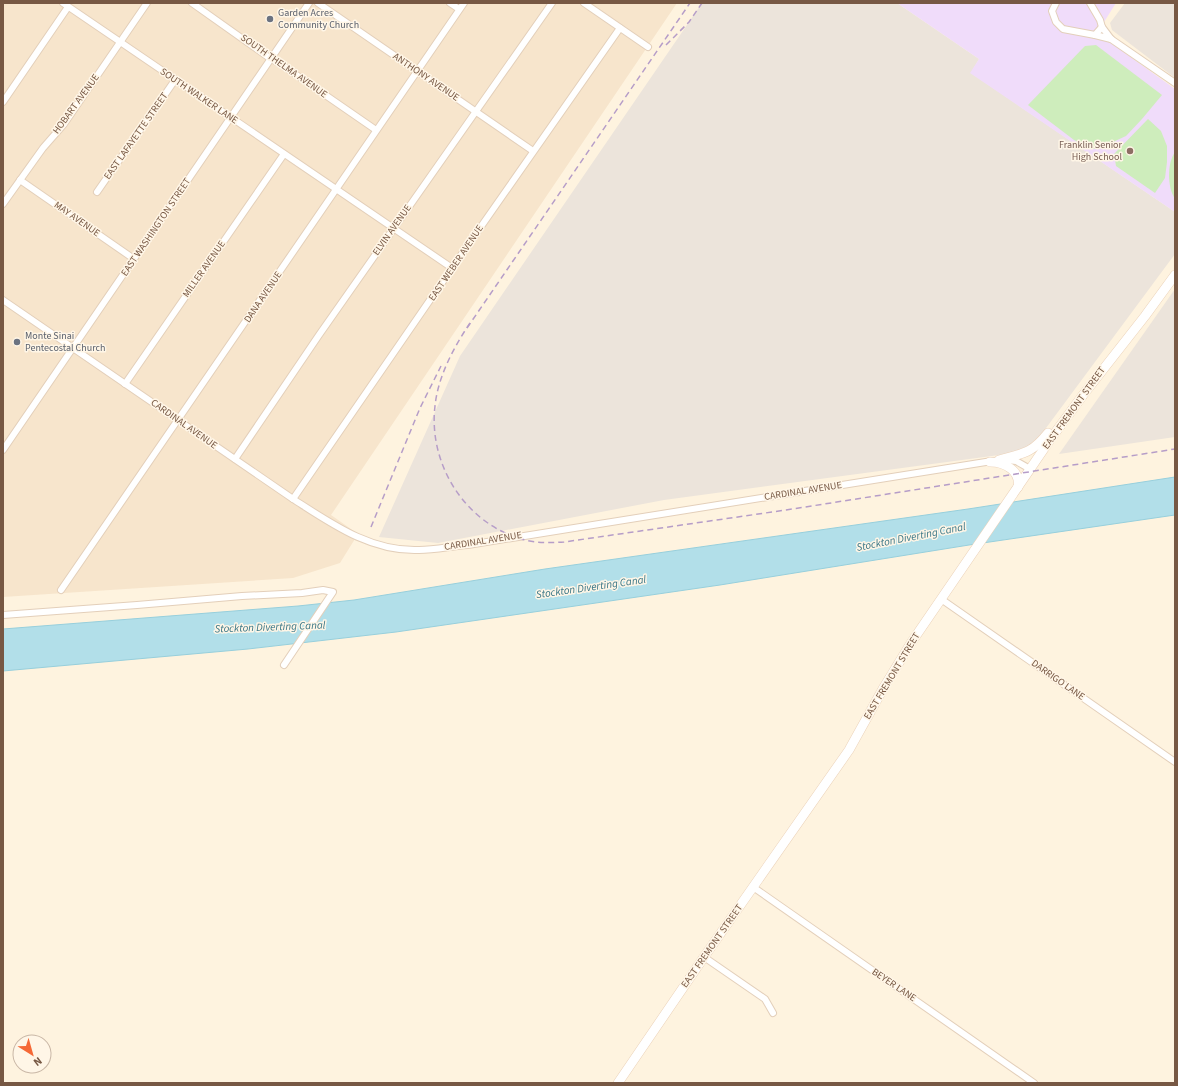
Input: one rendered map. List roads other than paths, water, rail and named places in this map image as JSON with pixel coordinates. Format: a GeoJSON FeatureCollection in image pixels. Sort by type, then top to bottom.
{"type":"FeatureCollection","features":[{"type":"Feature","properties":{"kind":"main road","name":"EAST FREMONT STREET"},"geometry":{"type":"LineString","coordinates":[[618,1083],[849,750],[897,665],[1016,489],[1083,395],[1175,275]]}},
{"type":"Feature","properties":{"kind":"main road"},"geometry":{"type":"LineString","coordinates":[[995,461],[1021,455],[1034,448],[1041,442],[1068,409],[1083,395]]}},
{"type":"Feature","properties":{"kind":"main road"},"geometry":{"type":"LineString","coordinates":[[995,461],[1010,468],[1015,473],[1018,478],[1016,489]]}},
{"type":"Feature","properties":{"kind":"street","name":"HOBART AVENUE"},"geometry":{"type":"LineString","coordinates":[[3,204],[43,148],[64,124],[148,3]]}},
{"type":"Feature","properties":{"kind":"street","name":"SOUTH THELMA AVENUE"},"geometry":{"type":"LineString","coordinates":[[192,3],[271,59],[376,130]]}},
{"type":"Feature","properties":{"kind":"street","name":"EAST WASHINGTON STREET"},"geometry":{"type":"LineString","coordinates":[[3,450],[309,3]]}},
{"type":"Feature","properties":{"kind":"street","name":"ANTHONY AVENUE"},"geometry":{"type":"LineString","coordinates":[[318,3],[533,151]]}},
{"type":"Feature","properties":{"kind":"street"},"geometry":{"type":"LineString","coordinates":[[450,3],[459,9]]}},
{"type":"Feature","properties":{"kind":"street","name":"DANA AVENUE"},"geometry":{"type":"LineString","coordinates":[[62,590],[464,3]]}},
{"type":"Feature","properties":{"kind":"street","name":"ELVIN AVENUE"},"geometry":{"type":"LineString","coordinates":[[235,459],[394,228],[552,3]]}},
{"type":"Feature","properties":{"kind":"street"},"geometry":{"type":"LineString","coordinates":[[584,3],[648,47]]}},
{"type":"Feature","properties":{"kind":"street"},"geometry":{"type":"LineString","coordinates":[[1056,3],[1052,11],[1056,22],[1063,29],[1111,39]]}},
{"type":"Feature","properties":{"kind":"street"},"geometry":{"type":"LineString","coordinates":[[1090,3],[1100,20],[1102,27],[1111,39],[1175,83]]}},
{"type":"Feature","properties":{"kind":"street","name":"SOUTH WALKER LANE"},"geometry":{"type":"LineString","coordinates":[[65,5],[452,268]]}},
{"type":"Feature","properties":{"kind":"street"},"geometry":{"type":"LineString","coordinates":[[3,102],[65,5]]}},
{"type":"Feature","properties":{"kind":"street"},"geometry":{"type":"LineString","coordinates":[[1094,35],[1102,27]]}},
{"type":"Feature","properties":{"kind":"street","name":"EAST WEBER AVENUE"},"geometry":{"type":"LineString","coordinates":[[293,499],[533,151],[620,28]]}},
{"type":"Feature","properties":{"kind":"street","name":"EAST LAFAYETTE STREET"},"geometry":{"type":"LineString","coordinates":[[97,192],[175,80]]}},
{"type":"Feature","properties":{"kind":"street","name":"MILLER AVENUE"},"geometry":{"type":"LineString","coordinates":[[126,384],[284,154]]}},
{"type":"Feature","properties":{"kind":"street","name":"MAY AVENUE"},"geometry":{"type":"LineString","coordinates":[[20,180],[134,259]]}},
{"type":"Feature","properties":{"kind":"street","name":"CARDINAL AVENUE"},"geometry":{"type":"LineString","coordinates":[[3,300],[293,499],[337,527],[365,541],[397,549],[419,550],[468,544],[995,461],[1012,460],[1030,469]]}},
{"type":"Feature","properties":{"kind":"street"},"geometry":{"type":"LineString","coordinates":[[3,615],[242,596],[314,592],[323,590],[333,592],[284,665]]}},
{"type":"Feature","properties":{"kind":"street","name":"DARRIGO LANE"},"geometry":{"type":"LineString","coordinates":[[941,598],[1175,762]]}},
{"type":"Feature","properties":{"kind":"street","name":"BEYER LANE"},"geometry":{"type":"LineString","coordinates":[[753,888],[1034,1083]]}},
{"type":"Feature","properties":{"kind":"street"},"geometry":{"type":"LineString","coordinates":[[704,957],[766,999],[773,1013]]}},
{"type":"Feature","properties":{"kind":"water","name":"Stockton Diverting Canal"},"geometry":{"type":"Polygon","coordinates":[[[1175,477],[1175,515],[969,545],[720,585],[396,632],[248,649],[3,671],[3,629],[298,606],[354,600],[545,569],[968,509],[1175,477]]]}},
{"type":"Feature","properties":{"kind":"railway"},"geometry":{"type":"LineString","coordinates":[[467,328],[690,3]]}},
{"type":"Feature","properties":{"kind":"railway"},"geometry":{"type":"LineString","coordinates":[[666,45],[689,22],[702,3]]}},
{"type":"Feature","properties":{"kind":"railway"},"geometry":{"type":"LineString","coordinates":[[470,323],[458,342],[439,384],[435,406],[434,428],[438,450],[445,470],[455,490],[469,507],[485,521],[504,532],[530,541],[564,542],[786,510],[1175,449]]}},
{"type":"Feature","properties":{"kind":"railway"},"geometry":{"type":"LineString","coordinates":[[371,527],[420,408],[441,366]]}},
{"type":"Feature","properties":{"kind":"place","name":"Garden Acres Community Church"},"geometry":{"type":"Point","coordinates":[270,19]}},
{"type":"Feature","properties":{"kind":"place","name":"Franklin Senior High School"},"geometry":{"type":"Point","coordinates":[1130,151]}},
{"type":"Feature","properties":{"kind":"place","name":"Monte Sinai Pentecostal Church"},"geometry":{"type":"Point","coordinates":[17,342]}}]}
